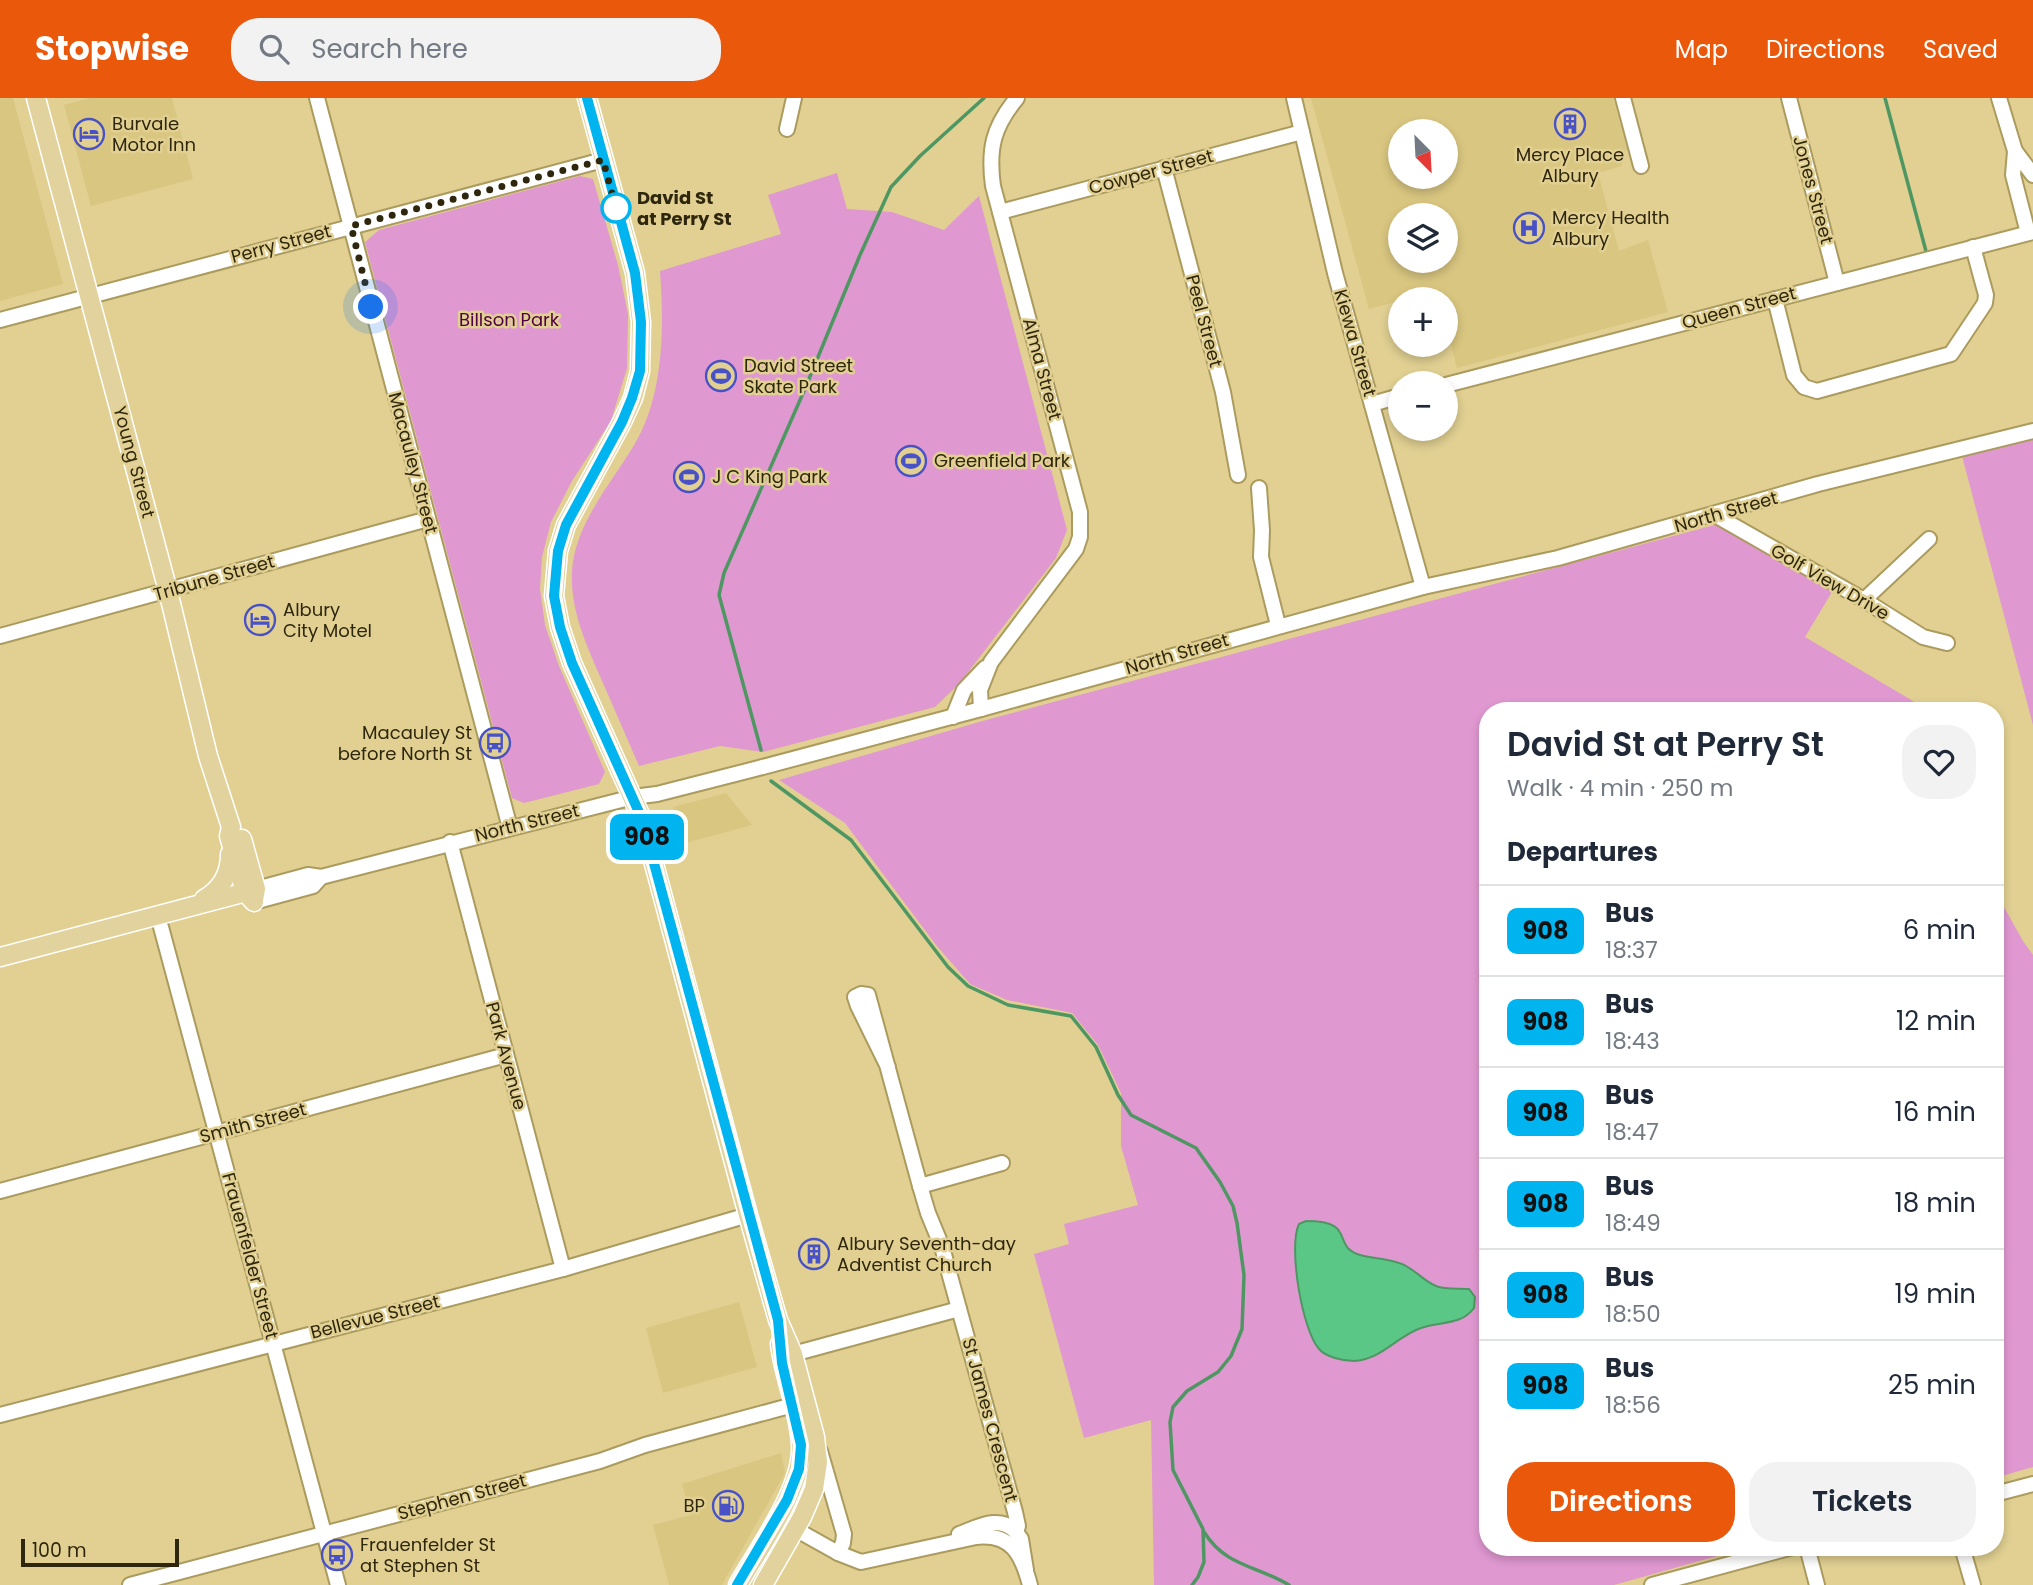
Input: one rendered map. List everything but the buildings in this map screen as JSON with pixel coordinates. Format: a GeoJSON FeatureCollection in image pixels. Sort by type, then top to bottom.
{"type":"FeatureCollection","features":[{"type":"Feature","properties":{"kind":"main road","name":"Young Street"},"geometry":{"type":"LineString","coordinates":[[36,98],[168,591],[208,756],[230,832],[252,894]]}},
{"type":"Feature","properties":{"kind":"main road"},"geometry":{"type":"LineString","coordinates":[[587,98],[637,287],[641,322],[640,371],[622,422],[566,525],[558,551],[554,596],[560,627],[572,663],[642,819],[748,1215],[778,1320],[793,1354],[816,1437],[816,1481],[807,1508],[763,1585]]}},
{"type":"Feature","properties":{"kind":"main road"},"geometry":{"type":"LineString","coordinates":[[189,906],[212,895],[226,878],[230,863],[230,832]]}},
{"type":"Feature","properties":{"kind":"main road","name":"North Street"},"geometry":{"type":"LineString","coordinates":[[0,957],[189,906],[252,894]]}},
{"type":"Feature","properties":{"kind":"main road","name":"North Street"},"geometry":{"type":"LineString","coordinates":[[0,969],[161,927],[252,894]]}},
{"type":"Feature","properties":{"kind":"main road"},"geometry":{"type":"LineString","coordinates":[[737,1585],[791,1491],[799,1469],[801,1445],[782,1363],[778,1320]]}},
{"type":"Feature","properties":{"kind":"main road"},"geometry":{"type":"LineString","coordinates":[[776,1518],[796,1529]]}},
{"type":"Feature","properties":{"kind":"street","name":"Macauley Street"},"geometry":{"type":"LineString","coordinates":[[317,98],[510,828]]}},
{"type":"Feature","properties":{"kind":"street"},"geometry":{"type":"LineString","coordinates":[[787,129],[794,98]]}},
{"type":"Feature","properties":{"kind":"street","name":"Alma Street"},"geometry":{"type":"LineString","coordinates":[[953,717],[964,690],[991,663],[1076,549],[1081,524],[993,186],[991,147],[997,127],[1017,98]]}},
{"type":"Feature","properties":{"kind":"street","name":"Kiewa Street"},"geometry":{"type":"LineString","coordinates":[[1294,98],[1335,273],[1423,587]]}},
{"type":"Feature","properties":{"kind":"street"},"geometry":{"type":"LineString","coordinates":[[1623,98],[1641,166]]}},
{"type":"Feature","properties":{"kind":"street","name":"Jones Street"},"geometry":{"type":"LineString","coordinates":[[1789,98],[1837,283]]}},
{"type":"Feature","properties":{"kind":"street"},"geometry":{"type":"LineString","coordinates":[[1999,98],[2015,151],[2033,174]]}},
{"type":"Feature","properties":{"kind":"street","name":"Cowper Street"},"geometry":{"type":"LineString","coordinates":[[1000,212],[1302,132]]}},
{"type":"Feature","properties":{"kind":"street"},"geometry":{"type":"LineString","coordinates":[[2015,151],[2013,175],[2031,232]]}},
{"type":"Feature","properties":{"kind":"street","name":"Perry Street"},"geometry":{"type":"LineString","coordinates":[[0,320],[603,160]]}},
{"type":"Feature","properties":{"kind":"street","name":"Peel Street"},"geometry":{"type":"LineString","coordinates":[[1164,168],[1223,392],[1238,475]]}},
{"type":"Feature","properties":{"kind":"street","name":"Queen Street"},"geometry":{"type":"LineString","coordinates":[[1458,382],[2031,232]]}},
{"type":"Feature","properties":{"kind":"street"},"geometry":{"type":"LineString","coordinates":[[1775,299],[1798,383],[1810,391],[1829,388],[1951,354],[1985,303],[1984,286],[1973,247]]}},
{"type":"Feature","properties":{"kind":"street"},"geometry":{"type":"LineString","coordinates":[[1372,404],[1388,399]]}},
{"type":"Feature","properties":{"kind":"street","name":"North Street"},"geometry":{"type":"LineString","coordinates":[[252,894],[308,875],[321,877],[450,842],[633,797],[660,793],[953,717],[1279,625],[1423,587],[1558,558],[1818,484],[2033,431]]}},
{"type":"Feature","properties":{"kind":"street"},"geometry":{"type":"LineString","coordinates":[[1259,488],[1261,557],[1279,625]]}},
{"type":"Feature","properties":{"kind":"street","name":"Golf View Drive"},"geometry":{"type":"LineString","coordinates":[[1715,515],[1923,637],[1947,643]]}},
{"type":"Feature","properties":{"kind":"street","name":"Tribune Street"},"geometry":{"type":"LineString","coordinates":[[0,636],[428,519]]}},
{"type":"Feature","properties":{"kind":"street"},"geometry":{"type":"LineString","coordinates":[[1864,600],[1929,539]]}},
{"type":"Feature","properties":{"kind":"street","name":"Alma Street"},"geometry":{"type":"LineString","coordinates":[[981,709],[980,690],[991,663]]}},
{"type":"Feature","properties":{"kind":"street","name":"Park Avenue"},"geometry":{"type":"LineString","coordinates":[[450,842],[563,1269]]}},
{"type":"Feature","properties":{"kind":"street","name":"Frauenfelder Street"},"geometry":{"type":"LineString","coordinates":[[161,927],[338,1585]]}},
{"type":"Feature","properties":{"kind":"street","name":"St James Crescent"},"geometry":{"type":"LineString","coordinates":[[868,995],[855,997],[888,1067],[928,1213],[942,1247],[1015,1513],[1018,1526],[1012,1537],[1030,1585]]}},
{"type":"Feature","properties":{"kind":"street","name":"Smith Street"},"geometry":{"type":"LineString","coordinates":[[0,1191],[506,1055]]}},
{"type":"Feature","properties":{"kind":"street"},"geometry":{"type":"LineString","coordinates":[[920,1186],[1003,1163]]}},
{"type":"Feature","properties":{"kind":"street","name":"Bellevue Street"},"geometry":{"type":"LineString","coordinates":[[0,1415],[563,1269],[748,1215]]}},
{"type":"Feature","properties":{"kind":"street"},"geometry":{"type":"LineString","coordinates":[[793,1354],[959,1309]]}},
{"type":"Feature","properties":{"kind":"street","name":"Stephen Street"},"geometry":{"type":"LineString","coordinates":[[130,1585],[600,1461],[645,1445],[793,1405]]}},
{"type":"Feature","properties":{"kind":"street"},"geometry":{"type":"LineString","coordinates":[[816,1437],[844,1534],[838,1553]]}},
{"type":"Feature","properties":{"kind":"street"},"geometry":{"type":"LineString","coordinates":[[2004,1492],[2033,1484]]}},
{"type":"Feature","properties":{"kind":"street"},"geometry":{"type":"LineString","coordinates":[[796,1529],[838,1553],[855,1561],[866,1562],[922,1548],[997,1522],[1010,1525],[1012,1537]]}},
{"type":"Feature","properties":{"kind":"street"},"geometry":{"type":"LineString","coordinates":[[1652,1585],[1760,1556]]}},
{"type":"Feature","properties":{"kind":"street"},"geometry":{"type":"LineString","coordinates":[[1809,1556],[1817,1585]]}},
{"type":"Feature","properties":{"kind":"street"},"geometry":{"type":"LineString","coordinates":[[1965,1556],[1973,1585]]}},
{"type":"Feature","properties":{"kind":"shaded area"},"geometry":{"type":"Polygon","coordinates":[[[0,98],[13,98],[63,284],[0,301],[0,98]]]}},
{"type":"Feature","properties":{"kind":"shaded area"},"geometry":{"type":"Polygon","coordinates":[[[90,98],[172,98],[193,179],[91,206],[64,105],[90,98]]]}},
{"type":"Feature","properties":{"kind":"shaded area","name":"Mercy Health Albury"},"geometry":{"type":"Polygon","coordinates":[[[1311,98],[1613,98],[1627,149],[1622,157],[1622,166],[1598,173],[1619,251],[1648,240],[1668,312],[1457,368],[1454,357],[1458,357],[1458,287],[1388,287],[1388,304],[1369,309],[1311,98]]]}},
{"type":"Feature","properties":{"kind":"shaded area"},"geometry":{"type":"Polygon","coordinates":[[[726,793],[752,825],[682,844],[673,807],[726,793]]]}},
{"type":"Feature","properties":{"kind":"shaded area"},"geometry":{"type":"Polygon","coordinates":[[[1306,1221],[1332,1225],[1338,1229],[1350,1250],[1357,1254],[1404,1265],[1431,1284],[1440,1287],[1469,1289],[1475,1297],[1474,1308],[1463,1318],[1412,1332],[1364,1360],[1345,1360],[1326,1354],[1319,1349],[1307,1325],[1299,1288],[1296,1235],[1299,1224],[1306,1221]]]}},
{"type":"Feature","properties":{"kind":"shaded area"},"geometry":{"type":"Polygon","coordinates":[[[739,1302],[757,1367],[663,1393],[646,1328],[739,1302]]]}},
{"type":"Feature","properties":{"kind":"shaded area"},"geometry":{"type":"Polygon","coordinates":[[[781,1453],[785,1473],[722,1585],[669,1585],[653,1525],[691,1515],[682,1484],[781,1453]]]}},
{"type":"Feature","properties":{"kind":"green space"},"geometry":{"type":"Polygon","coordinates":[[[837,173],[847,209],[892,212],[944,230],[979,196],[1067,530],[1056,558],[959,684],[935,707],[763,752],[720,746],[639,766],[581,628],[574,601],[572,571],[580,535],[588,518],[638,438],[653,399],[662,334],[660,271],[781,234],[768,195],[837,173]]]}},
{"type":"Feature","properties":{"kind":"green space","name":"Billson Park"},"geometry":{"type":"Polygon","coordinates":[[[580,176],[593,179],[618,265],[628,314],[627,368],[611,421],[572,481],[551,522],[542,557],[540,589],[545,625],[559,666],[605,772],[599,784],[524,803],[512,798],[365,242],[379,230],[580,176]]]}},
{"type":"Feature","properties":{"kind":"green space"},"geometry":{"type":"Polygon","coordinates":[[[2033,440],[2033,725],[1962,456],[2033,440]]]}},
{"type":"Feature","properties":{"kind":"green space"},"geometry":{"type":"Polygon","coordinates":[[[1718,524],[1832,592],[1805,637],[1915,702],[1479,702],[1479,1556],[1717,1556],[1614,1585],[1154,1585],[1151,1420],[1084,1438],[1034,1254],[1069,1244],[1064,1224],[1138,1205],[1121,1146],[1121,1093],[1098,1045],[1072,1013],[1007,1000],[970,984],[936,945],[845,823],[779,780],[986,720],[1718,524]]]}},
{"type":"Feature","properties":{"kind":"green space"},"geometry":{"type":"Polygon","coordinates":[[[2004,907],[2033,955],[2033,1467],[2004,1475],[2004,907]]]}},
{"type":"Feature","properties":{"kind":"waterway"},"geometry":{"type":"LineString","coordinates":[[761,750],[719,595],[724,573],[891,187],[920,156],[984,98]]}},
{"type":"Feature","properties":{"kind":"waterway"},"geometry":{"type":"LineString","coordinates":[[1885,98],[1927,255]]}},
{"type":"Feature","properties":{"kind":"waterway"},"geometry":{"type":"LineString","coordinates":[[771,781],[851,840],[948,967],[968,986],[1008,1005],[1071,1016],[1096,1047],[1118,1095],[1131,1115],[1196,1148],[1233,1206],[1244,1275],[1242,1329],[1231,1356],[1218,1372],[1187,1391],[1173,1407],[1170,1422],[1173,1470],[1203,1529],[1204,1562],[1192,1585]]}},
{"type":"Feature","properties":{"kind":"waterway"},"geometry":{"type":"LineString","coordinates":[[1204,1532],[1213,1544],[1232,1559],[1289,1585]]}},
{"type":"Feature","properties":{"kind":"bus line","name":"908"},"geometry":{"type":"LineString","coordinates":[[587,98],[635,273],[641,322],[640,371],[622,422],[566,525],[558,551],[554,596],[564,642],[572,663],[642,819],[778,1320],[782,1363],[799,1432],[801,1456],[795,1483],[737,1585]]}},
{"type":"Feature","properties":{"kind":"place","name":"Mercy Place Albury"},"geometry":{"type":"Point","coordinates":[1570,124]}},
{"type":"Feature","properties":{"kind":"place","name":"Burvale Motor Inn"},"geometry":{"type":"Point","coordinates":[89,134]}},
{"type":"Feature","properties":{"kind":"place","name":"David St at Perry St"},"geometry":{"type":"Point","coordinates":[616,208]}},
{"type":"Feature","properties":{"kind":"place","name":"Mercy Health Albury"},"geometry":{"type":"Point","coordinates":[1529,228]}},
{"type":"Feature","properties":{"kind":"place","name":"David Street Skate Park"},"geometry":{"type":"Point","coordinates":[721,376]}},
{"type":"Feature","properties":{"kind":"place","name":"Greenfield Park"},"geometry":{"type":"Point","coordinates":[911,461]}},
{"type":"Feature","properties":{"kind":"place","name":"J C King Park"},"geometry":{"type":"Point","coordinates":[689,477]}},
{"type":"Feature","properties":{"kind":"place","name":"Albury City Motel"},"geometry":{"type":"Point","coordinates":[260,620]}},
{"type":"Feature","properties":{"kind":"place","name":"Macauley St before North St"},"geometry":{"type":"Point","coordinates":[495,743]}},
{"type":"Feature","properties":{"kind":"place","name":"Albury Seventh-day Adventist Church"},"geometry":{"type":"Point","coordinates":[814,1254]}},
{"type":"Feature","properties":{"kind":"place","name":"BP"},"geometry":{"type":"Point","coordinates":[728,1506]}},
{"type":"Feature","properties":{"kind":"place","name":"Frauenfelder St at Stephen St"},"geometry":{"type":"Point","coordinates":[337,1555]}},
{"type":"Feature","properties":{"kind":"route"},"geometry":{"type":"LineString","coordinates":[[371,307],[351,226],[603,160],[616,208]]}}]}
